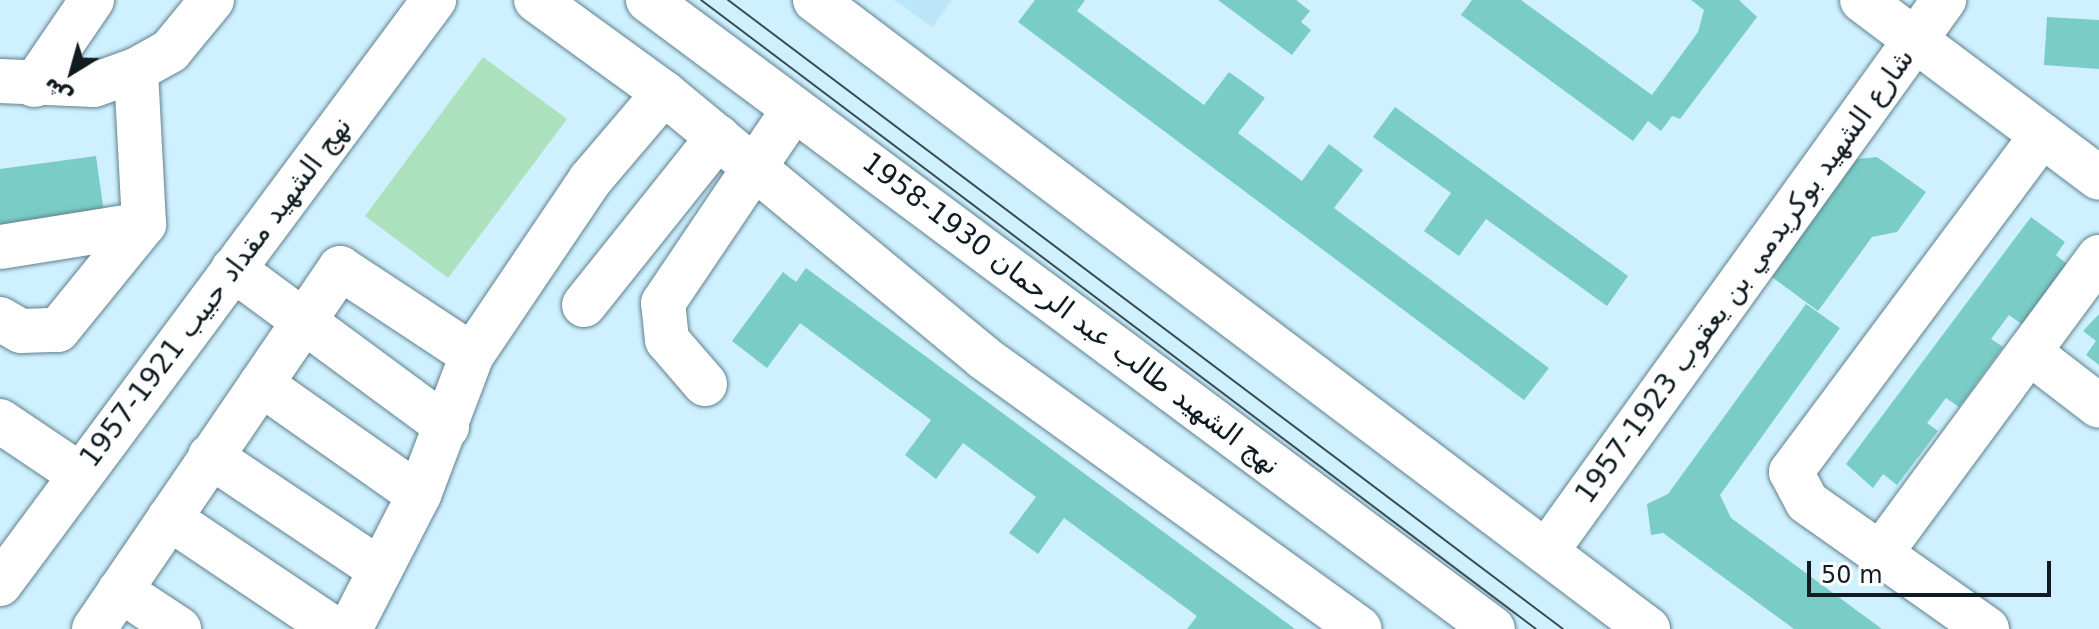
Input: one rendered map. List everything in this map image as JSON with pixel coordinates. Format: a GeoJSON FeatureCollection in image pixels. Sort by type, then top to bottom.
{"type":"FeatureCollection","features":[{"type":"Feature","properties":{"kind":"street"},"geometry":{"type":"LineString","coordinates":[[17,83],[92,0]]}},
{"type":"Feature","properties":{"kind":"street"},"geometry":{"type":"LineString","coordinates":[[17,83],[94,85],[136,70],[170,51],[212,0]]}},
{"type":"Feature","properties":{"kind":"street","name":"نهج الشهيد مقداد حبيب 1921-1957"},"geometry":{"type":"LineString","coordinates":[[0,584],[434,0]]}},
{"type":"Feature","properties":{"kind":"street"},"geometry":{"type":"LineString","coordinates":[[536,0],[664,93],[984,358],[1360,629]]}},
{"type":"Feature","properties":{"kind":"street","name":"نهج الشهيد طالب عبد الرحمان 1930-1958"},"geometry":{"type":"LineString","coordinates":[[648,0],[1493,629]]}},
{"type":"Feature","properties":{"kind":"street"},"geometry":{"type":"LineString","coordinates":[[815,0],[1648,629]]}},
{"type":"Feature","properties":{"kind":"street"},"geometry":{"type":"LineString","coordinates":[[1862,0],[2099,178]]}},
{"type":"Feature","properties":{"kind":"street","name":"شارع الشهيد بوكريدمي بن يعقوب 1923-1957"},"geometry":{"type":"LineString","coordinates":[[1546,552],[1944,0]]}},
{"type":"Feature","properties":{"kind":"street"},"geometry":{"type":"LineString","coordinates":[[0,319],[21,331],[58,330],[144,224],[136,70]]}},
{"type":"Feature","properties":{"kind":"street"},"geometry":{"type":"LineString","coordinates":[[350,629],[419,495],[472,355],[590,180],[664,93]]}},
{"type":"Feature","properties":{"kind":"street"},"geometry":{"type":"LineString","coordinates":[[705,384],[667,340],[663,303],[794,109]]}},
{"type":"Feature","properties":{"kind":"street"},"geometry":{"type":"LineString","coordinates":[[1987,629],[1807,502],[1791,472],[2042,135]]}},
{"type":"Feature","properties":{"kind":"street"},"geometry":{"type":"LineString","coordinates":[[584,305],[647,221],[718,137]]}},
{"type":"Feature","properties":{"kind":"street"},"geometry":{"type":"LineString","coordinates":[[590,180],[647,221]]}},
{"type":"Feature","properties":{"kind":"street"},"geometry":{"type":"LineString","coordinates":[[0,247],[144,224]]}},
{"type":"Feature","properties":{"kind":"street"},"geometry":{"type":"LineString","coordinates":[[1880,554],[2099,257]]}},
{"type":"Feature","properties":{"kind":"street"},"geometry":{"type":"LineString","coordinates":[[233,269],[447,427]]}},
{"type":"Feature","properties":{"kind":"street"},"geometry":{"type":"LineString","coordinates":[[94,629],[334,274],[347,269],[472,355]]}},
{"type":"Feature","properties":{"kind":"street"},"geometry":{"type":"LineString","coordinates":[[2029,352],[2099,406]]}},
{"type":"Feature","properties":{"kind":"street"},"geometry":{"type":"LineString","coordinates":[[261,384],[419,495]]}},
{"type":"Feature","properties":{"kind":"street"},"geometry":{"type":"LineString","coordinates":[[0,421],[79,474]]}},
{"type":"Feature","properties":{"kind":"street"},"geometry":{"type":"LineString","coordinates":[[210,456],[380,570]]}},
{"type":"Feature","properties":{"kind":"street"},"geometry":{"type":"LineString","coordinates":[[169,518],[334,629]]}},
{"type":"Feature","properties":{"kind":"street"},"geometry":{"type":"LineString","coordinates":[[120,590],[179,629]]}},
{"type":"Feature","properties":{"kind":"shaded area"},"geometry":{"type":"Polygon","coordinates":[[[894,0],[952,0],[932,27],[894,0]]]}},
{"type":"Feature","properties":{"kind":"green space"},"geometry":{"type":"Polygon","coordinates":[[[483,57],[567,119],[448,278],[365,216],[483,57]]]}},
{"type":"Feature","properties":{"kind":"building"},"geometry":{"type":"Polygon","coordinates":[[[1035,0],[1085,0],[1077,11],[1204,105],[1229,72],[1265,98],[1238,133],[1302,181],[1329,144],[1363,170],[1334,208],[1549,368],[1524,400],[1018,22],[1035,0]]]}},
{"type":"Feature","properties":{"kind":"building"},"geometry":{"type":"Polygon","coordinates":[[[1218,0],[1296,0],[1310,11],[1301,22],[1311,30],[1292,55],[1218,0]]]}},
{"type":"Feature","properties":{"kind":"building"},"geometry":{"type":"Polygon","coordinates":[[[1472,0],[1521,0],[1652,95],[1698,32],[1704,10],[1691,0],[1739,0],[1757,17],[1680,119],[1672,116],[1661,131],[1648,121],[1633,141],[1461,15],[1472,0]]]}},
{"type":"Feature","properties":{"kind":"building"},"geometry":{"type":"Polygon","coordinates":[[[2047,17],[2099,20],[2099,69],[2044,65],[2047,17]]]}},
{"type":"Feature","properties":{"kind":"building"},"geometry":{"type":"Polygon","coordinates":[[[1395,107],[1628,276],[1607,306],[1486,219],[1459,256],[1424,231],[1451,193],[1373,137],[1395,107]]]}},
{"type":"Feature","properties":{"kind":"building"},"geometry":{"type":"Polygon","coordinates":[[[96,156],[104,213],[0,226],[0,169],[96,156]]]}},
{"type":"Feature","properties":{"kind":"building"},"geometry":{"type":"Polygon","coordinates":[[[1877,157],[1926,192],[1897,232],[1872,237],[1818,311],[1772,277],[1857,159],[1877,157]]]}},
{"type":"Feature","properties":{"kind":"building"},"geometry":{"type":"Polygon","coordinates":[[[2031,217],[2065,242],[2056,255],[2068,265],[2023,325],[2009,315],[1991,339],[2003,347],[1959,407],[1946,398],[1927,423],[1938,431],[1897,485],[1883,474],[1873,488],[1846,464],[2031,217]]]}},
{"type":"Feature","properties":{"kind":"building"},"geometry":{"type":"Polygon","coordinates":[[[806,268],[1295,629],[1187,629],[1197,616],[1064,518],[1038,554],[1009,533],[1036,497],[963,443],[936,479],[905,455],[931,420],[800,323],[767,368],[732,341],[783,272],[796,282],[806,268]]]}},
{"type":"Feature","properties":{"kind":"building"},"geometry":{"type":"Polygon","coordinates":[[[1806,304],[1840,328],[1720,495],[1731,518],[1882,629],[1794,629],[1663,533],[1651,535],[1647,504],[1668,494],[1806,304]]]}},
{"type":"Feature","properties":{"kind":"building"},"geometry":{"type":"Polygon","coordinates":[[[2099,314],[2099,365],[2086,355],[2096,341],[2083,331],[2099,314]]]}},
{"type":"Feature","properties":{"kind":"tram line"},"geometry":{"type":"LineString","coordinates":[[701,0],[1536,629]]}},
{"type":"Feature","properties":{"kind":"tram line"},"geometry":{"type":"LineString","coordinates":[[728,0],[1563,629]]}}]}
